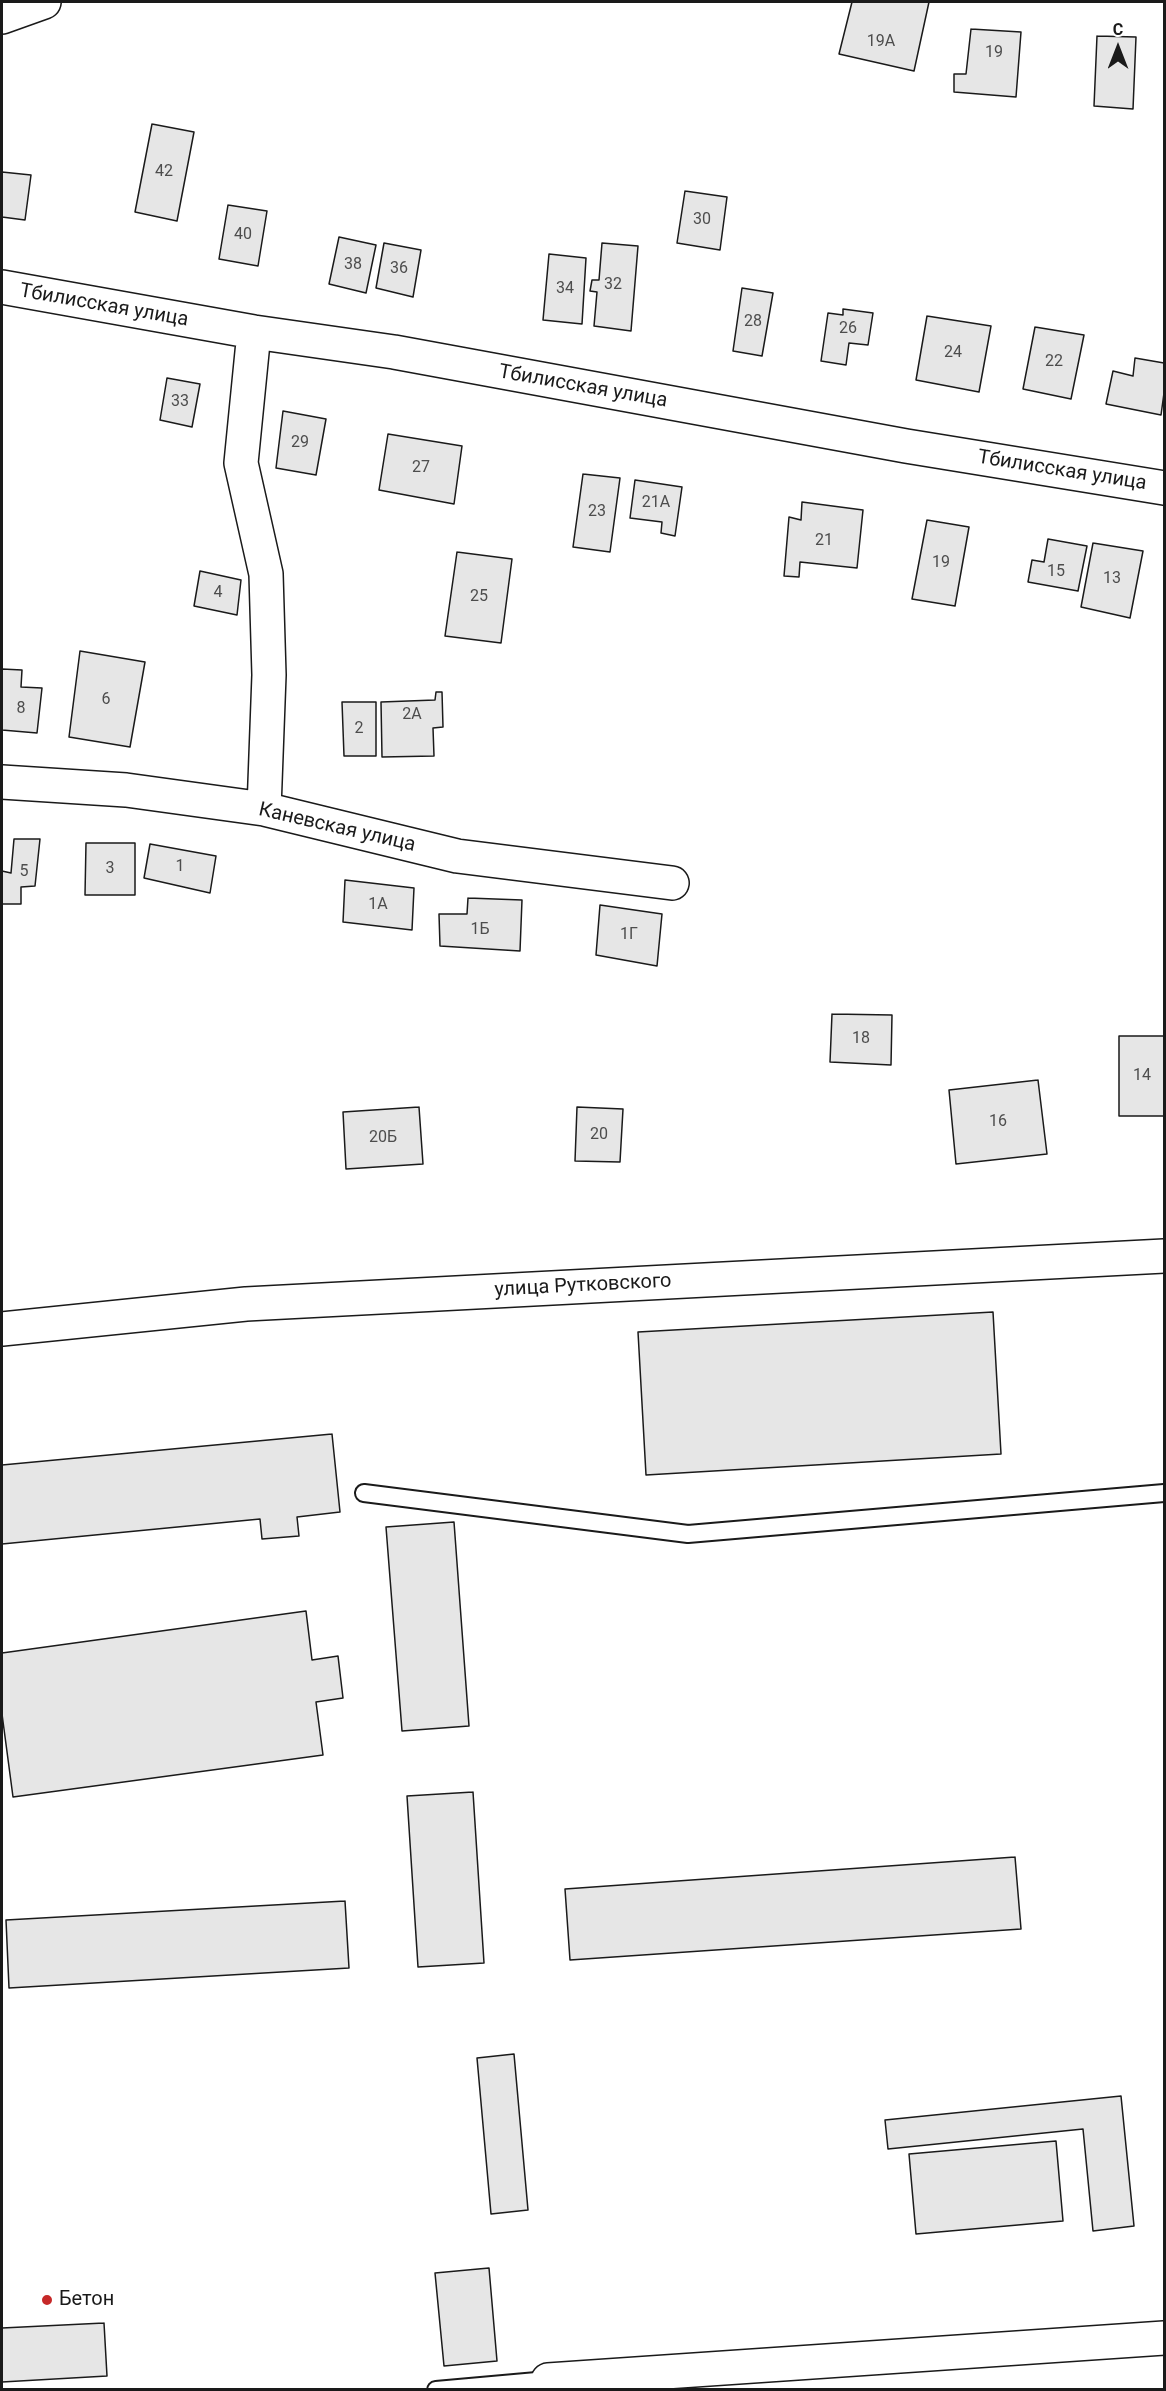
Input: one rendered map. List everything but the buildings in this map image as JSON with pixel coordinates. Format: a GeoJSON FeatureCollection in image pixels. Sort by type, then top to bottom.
{"type":"FeatureCollection","features":[{"type":"Feature","properties":{"kind":"street"},"geometry":{"type":"LineString","coordinates":[[2,17],[44,2]]}},
{"type":"Feature","properties":{"kind":"street","name":"Тбилисская улица"},"geometry":{"type":"LineString","coordinates":[[2,287],[254,332],[394,352],[906,446],[1164,488]]}},
{"type":"Feature","properties":{"kind":"street"},"geometry":{"type":"LineString","coordinates":[[254,332],[241,463],[266,574],[268,675],[264,809]]}},
{"type":"Feature","properties":{"kind":"street","name":"Каневская улица"},"geometry":{"type":"LineString","coordinates":[[2,782],[126,790],[264,809],[457,856],[672,883]]}},
{"type":"Feature","properties":{"kind":"street","name":"улица Рутковского"},"geometry":{"type":"LineString","coordinates":[[2,1329],[246,1304],[1164,1256]]}},
{"type":"Feature","properties":{"kind":"street"},"geometry":{"type":"LineString","coordinates":[[548,2380],[1164,2338]]}},
{"type":"Feature","properties":{"kind":"lane"},"geometry":{"type":"LineString","coordinates":[[364,1493],[688,1534],[1164,1493]]}},
{"type":"Feature","properties":{"kind":"lane"},"geometry":{"type":"LineString","coordinates":[[436,2390],[548,2380]]}},
{"type":"Feature","properties":{"kind":"place","name":"Бетон"},"geometry":{"type":"Point","coordinates":[47,2300]}}]}
